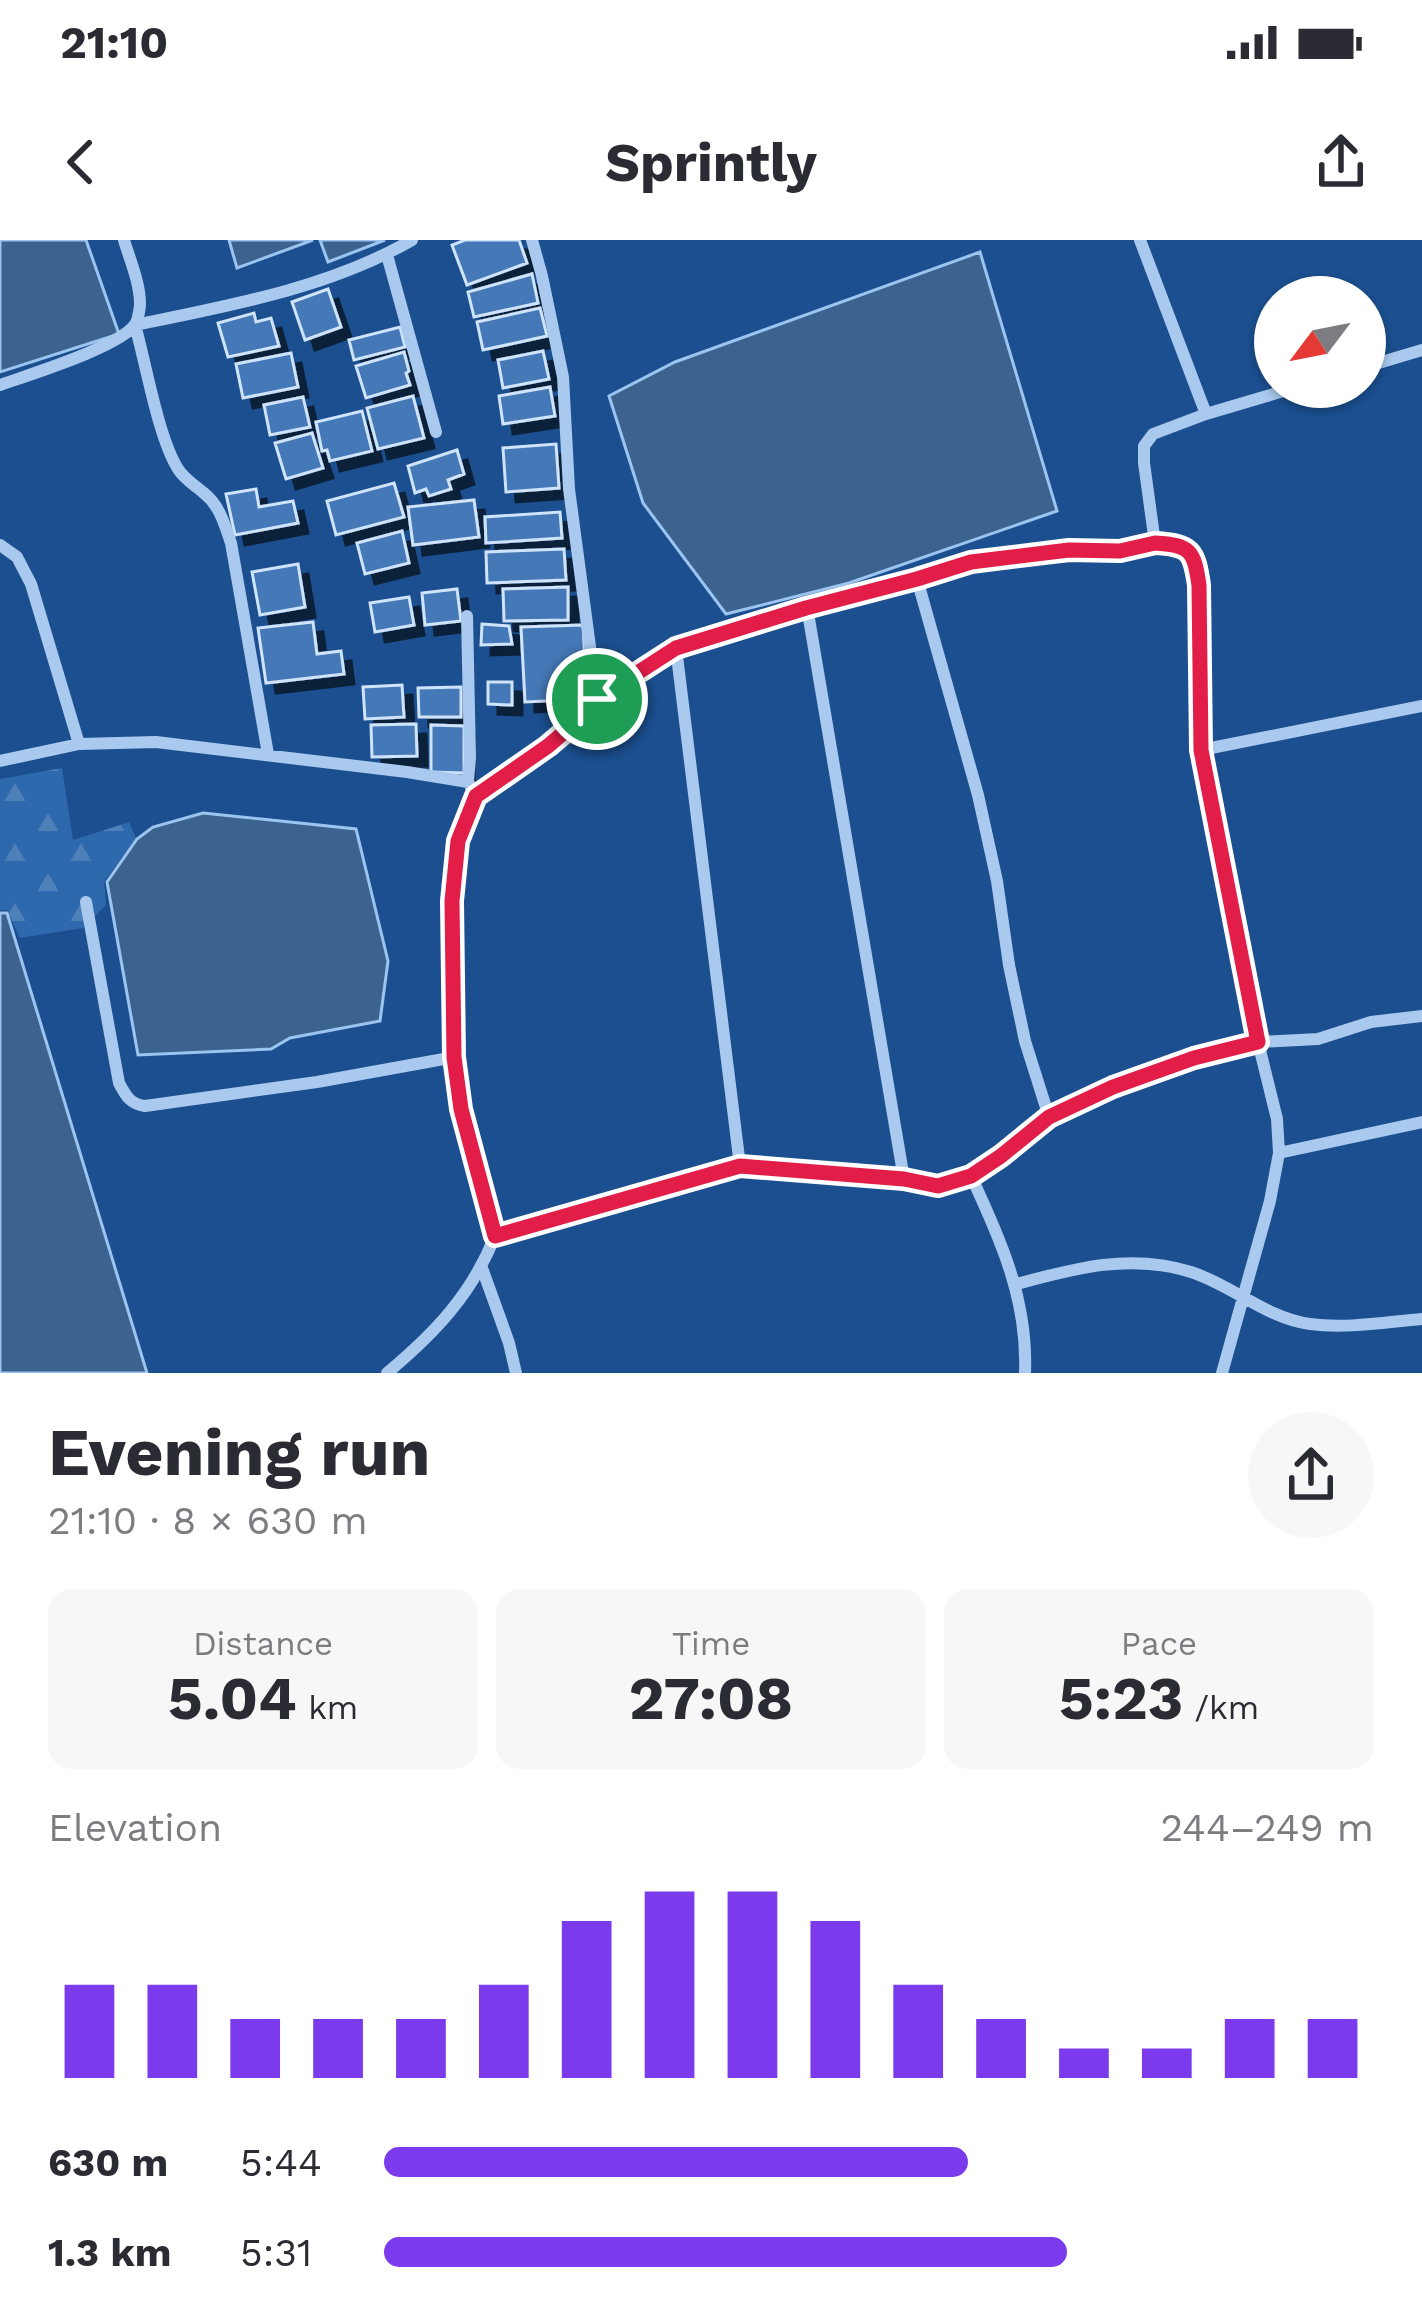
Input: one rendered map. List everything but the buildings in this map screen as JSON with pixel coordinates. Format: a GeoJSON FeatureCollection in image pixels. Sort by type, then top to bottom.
{"type":"FeatureCollection","features":[{"type":"Feature","properties":{"kind":"street"},"geometry":{"type":"LineString","coordinates":[[124,240],[139,292],[135,325],[164,434],[178,469],[209,497],[231,543],[268,754]]}},
{"type":"Feature","properties":{"kind":"street"},"geometry":{"type":"LineString","coordinates":[[0,386],[118,339],[135,325],[259,299],[387,254],[412,240]]}},
{"type":"Feature","properties":{"kind":"street"},"geometry":{"type":"LineString","coordinates":[[532,240],[563,377],[569,489],[597,699]]}},
{"type":"Feature","properties":{"kind":"street"},"geometry":{"type":"LineString","coordinates":[[1141,240],[1206,414]]}},
{"type":"Feature","properties":{"kind":"street"},"geometry":{"type":"LineString","coordinates":[[387,254],[436,432]]}},
{"type":"Feature","properties":{"kind":"street"},"geometry":{"type":"LineString","coordinates":[[1386,361],[1422,350]]}},
{"type":"Feature","properties":{"kind":"street"},"geometry":{"type":"LineString","coordinates":[[1155,543],[1144,446],[1154,434],[1254,400]]}},
{"type":"Feature","properties":{"kind":"street"},"geometry":{"type":"LineString","coordinates":[[387,1373],[463,1298],[495,1236],[461,1109],[454,1057],[452,901],[458,841],[476,796],[548,746],[597,699],[676,648],[971,562],[1069,550],[1120,551],[1155,543],[1177,544],[1189,550],[1195,561],[1201,750],[1277,1119],[1279,1153],[1270,1201],[1222,1373]]}},
{"type":"Feature","properties":{"kind":"street"},"geometry":{"type":"LineString","coordinates":[[0,545],[16,556],[31,584],[79,744]]}},
{"type":"Feature","properties":{"kind":"street"},"geometry":{"type":"LineString","coordinates":[[917,579],[979,795],[1025,1041],[1049,1117]]}},
{"type":"Feature","properties":{"kind":"street"},"geometry":{"type":"LineString","coordinates":[[806,608],[904,1179]]}},
{"type":"Feature","properties":{"kind":"street"},"geometry":{"type":"LineString","coordinates":[[467,616],[468,782],[476,796]]}},
{"type":"Feature","properties":{"kind":"street"},"geometry":{"type":"LineString","coordinates":[[676,648],[740,1166]]}},
{"type":"Feature","properties":{"kind":"street"},"geometry":{"type":"LineString","coordinates":[[1201,750],[1422,706]]}},
{"type":"Feature","properties":{"kind":"street"},"geometry":{"type":"LineString","coordinates":[[0,761],[79,744],[156,742],[468,782]]}},
{"type":"Feature","properties":{"kind":"street"},"geometry":{"type":"LineString","coordinates":[[86,902],[119,1083],[134,1105],[317,1082],[454,1057]]}},
{"type":"Feature","properties":{"kind":"street"},"geometry":{"type":"LineString","coordinates":[[495,1236],[740,1166],[938,1186],[971,1176],[1049,1117],[1113,1087],[1194,1058],[1258,1042],[1318,1039],[1371,1022],[1422,1016]]}},
{"type":"Feature","properties":{"kind":"street"},"geometry":{"type":"LineString","coordinates":[[1279,1153],[1422,1122]]}},
{"type":"Feature","properties":{"kind":"street"},"geometry":{"type":"LineString","coordinates":[[971,1176],[1017,1284],[1025,1373]]}},
{"type":"Feature","properties":{"kind":"street"},"geometry":{"type":"LineString","coordinates":[[1017,1284],[1079,1266],[1128,1261],[1191,1272],[1281,1317],[1311,1325],[1422,1319]]}},
{"type":"Feature","properties":{"kind":"street"},"geometry":{"type":"LineString","coordinates":[[482,1268],[516,1373]]}},
{"type":"Feature","properties":{"kind":"green space"},"geometry":{"type":"Polygon","coordinates":[[[62,768],[73,840],[129,822],[136,838],[104,882],[106,905],[83,928],[20,938],[7,910],[0,910],[0,779],[62,768]]]}},
{"type":"Feature","properties":{"kind":"shaded area"},"geometry":{"type":"Polygon","coordinates":[[[0,240],[86,240],[119,334],[0,372],[0,240]]]}},
{"type":"Feature","properties":{"kind":"shaded area"},"geometry":{"type":"Polygon","coordinates":[[[229,240],[313,240],[237,268],[229,240]]]}},
{"type":"Feature","properties":{"kind":"shaded area"},"geometry":{"type":"Polygon","coordinates":[[[320,240],[385,240],[328,262],[320,240]]]}},
{"type":"Feature","properties":{"kind":"shaded area"},"geometry":{"type":"Polygon","coordinates":[[[980,252],[1057,511],[849,583],[726,614],[643,503],[609,396],[675,362],[980,252]]]}},
{"type":"Feature","properties":{"kind":"shaded area"},"geometry":{"type":"Polygon","coordinates":[[[203,813],[356,829],[388,961],[380,1021],[290,1038],[271,1049],[138,1055],[107,882],[137,839],[153,827],[203,813]]]}},
{"type":"Feature","properties":{"kind":"shaded area"},"geometry":{"type":"Polygon","coordinates":[[[0,913],[7,913],[147,1373],[0,1373],[0,913]]]}},
{"type":"Feature","properties":{"kind":"route"},"geometry":{"type":"LineString","coordinates":[[1155,543],[1189,550],[1199,585],[1201,750],[1258,1042],[1194,1058],[1113,1087],[1049,1117],[971,1176],[938,1186],[740,1166],[495,1236],[461,1109],[454,1057],[452,901],[458,841],[476,796],[548,746],[597,699],[676,648],[971,562],[1069,550],[1120,551],[1155,543]]}}]}
